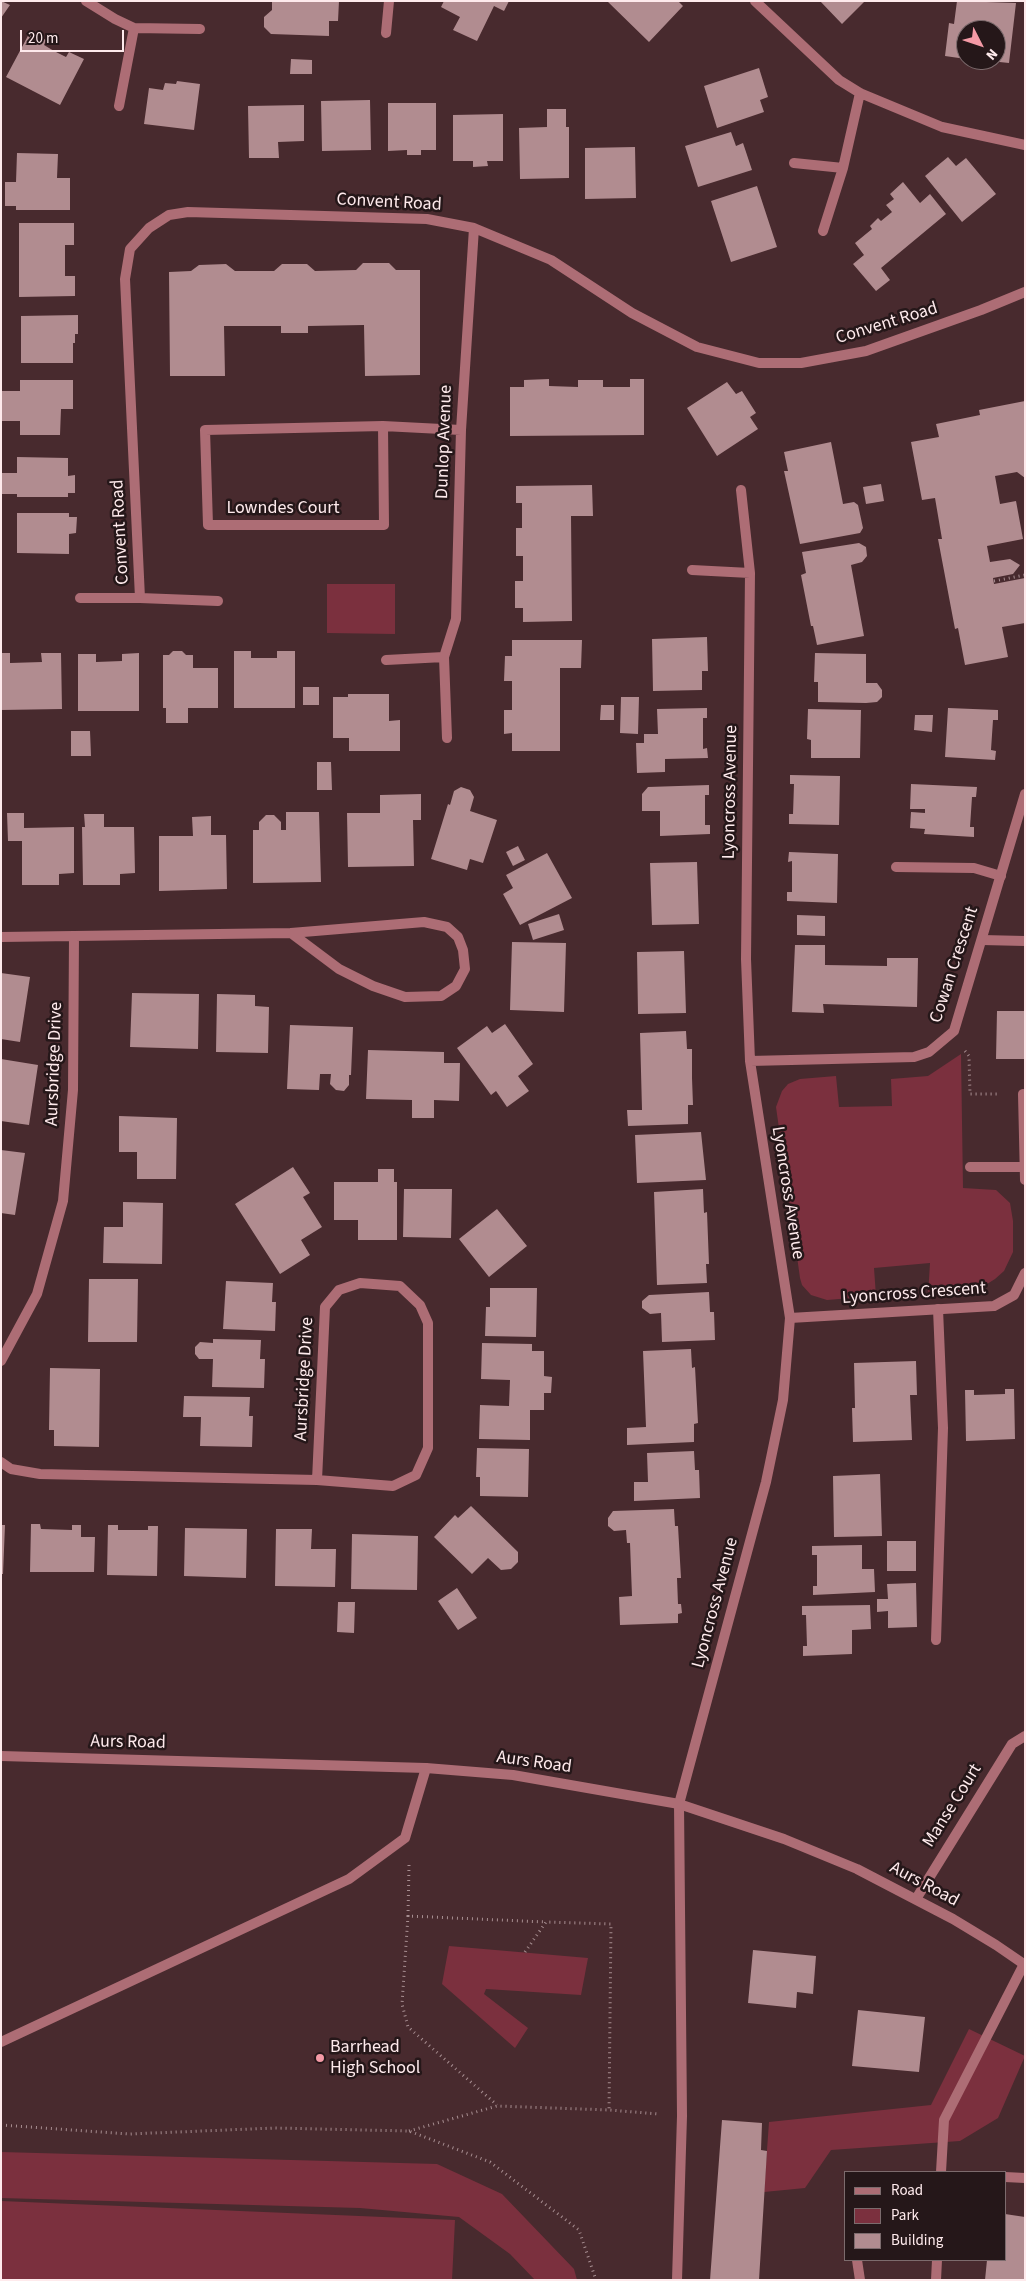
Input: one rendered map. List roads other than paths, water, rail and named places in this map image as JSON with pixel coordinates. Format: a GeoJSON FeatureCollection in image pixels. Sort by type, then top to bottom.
{"type":"FeatureCollection","features":[{"type":"Feature","properties":{"kind":"street"},"geometry":{"type":"LineString","coordinates":[[86,1],[114,20],[134,28],[200,29]]}},
{"type":"Feature","properties":{"kind":"street"},"geometry":{"type":"LineString","coordinates":[[386,33],[389,1]]}},
{"type":"Feature","properties":{"kind":"street"},"geometry":{"type":"LineString","coordinates":[[755,1],[839,80],[860,93],[942,127],[1025,145]]}},
{"type":"Feature","properties":{"kind":"street"},"geometry":{"type":"LineString","coordinates":[[119,106],[134,28]]}},
{"type":"Feature","properties":{"kind":"street"},"geometry":{"type":"LineString","coordinates":[[823,230],[842,168],[860,93]]}},
{"type":"Feature","properties":{"kind":"street"},"geometry":{"type":"LineString","coordinates":[[794,163],[842,168]]}},
{"type":"Feature","properties":{"kind":"street","name":"Convent Road"},"geometry":{"type":"LineString","coordinates":[[140,598],[125,279],[130,249],[149,228],[169,215],[188,212],[427,219],[474,228],[551,260],[632,313],[698,347],[759,363],[801,363],[866,352],[1025,292]]}},
{"type":"Feature","properties":{"kind":"street","name":"Dunlop Avenue"},"geometry":{"type":"LineString","coordinates":[[447,738],[444,657],[456,619],[461,430],[474,228]]}},
{"type":"Feature","properties":{"kind":"street","name":"Lowndes Court"},"geometry":{"type":"LineString","coordinates":[[383,426],[384,525],[208,525],[204,430],[383,426],[461,430]]}},
{"type":"Feature","properties":{"kind":"street","name":"Lyoncross Avenue"},"geometry":{"type":"LineString","coordinates":[[677,2280],[682,2116],[679,1804],[766,1482],[784,1400],[790,1318],[750,1061],[746,959],[750,573],[741,490]]}},
{"type":"Feature","properties":{"kind":"street"},"geometry":{"type":"LineString","coordinates":[[692,570],[750,573]]}},
{"type":"Feature","properties":{"kind":"street","name":"Convent Road"},"geometry":{"type":"LineString","coordinates":[[80,598],[218,601]]}},
{"type":"Feature","properties":{"kind":"street"},"geometry":{"type":"LineString","coordinates":[[386,660],[444,657]]}},
{"type":"Feature","properties":{"kind":"street","name":"Cowan Crescent"},"geometry":{"type":"LineString","coordinates":[[750,1061],[914,1057],[930,1052],[954,1031],[1025,794]]}},
{"type":"Feature","properties":{"kind":"street"},"geometry":{"type":"LineString","coordinates":[[896,866],[974,868],[1001,876]]}},
{"type":"Feature","properties":{"kind":"street"},"geometry":{"type":"LineString","coordinates":[[1,937],[291,933],[424,922],[447,927],[458,937],[464,950],[465,969],[456,986],[441,996],[405,997],[373,986],[339,969],[291,933]]}},
{"type":"Feature","properties":{"kind":"street","name":"Aursbridge Drive"},"geometry":{"type":"LineString","coordinates":[[1,1361],[37,1294],[63,1201],[73,1090],[74,936]]}},
{"type":"Feature","properties":{"kind":"street"},"geometry":{"type":"LineString","coordinates":[[982,940],[1025,941]]}},
{"type":"Feature","properties":{"kind":"street"},"geometry":{"type":"LineString","coordinates":[[1023,1094],[1025,1180]]}},
{"type":"Feature","properties":{"kind":"street"},"geometry":{"type":"LineString","coordinates":[[970,1167],[1024,1166]]}},
{"type":"Feature","properties":{"kind":"street","name":"Lyoncross Crescent"},"geometry":{"type":"LineString","coordinates":[[790,1318],[994,1306],[1014,1295],[1025,1273]]}},
{"type":"Feature","properties":{"kind":"street","name":"Aursbridge Drive"},"geometry":{"type":"LineString","coordinates":[[1,1462],[11,1469],[40,1474],[317,1480],[393,1486],[416,1475],[428,1448],[428,1324],[420,1305],[400,1286],[360,1283],[339,1290],[324,1307],[317,1480]]}},
{"type":"Feature","properties":{"kind":"street"},"geometry":{"type":"LineString","coordinates":[[936,1640],[943,1428],[938,1309]]}},
{"type":"Feature","properties":{"kind":"street","name":"Manse Court"},"geometry":{"type":"LineString","coordinates":[[916,1899],[1012,1744],[1025,1736]]}},
{"type":"Feature","properties":{"kind":"street","name":"Aurs Road"},"geometry":{"type":"LineString","coordinates":[[1,1756],[426,1768],[513,1775],[679,1804],[784,1839],[857,1869],[916,1899],[996,1944],[1024,1964]]}},
{"type":"Feature","properties":{"kind":"street"},"geometry":{"type":"LineString","coordinates":[[1,2042],[348,1879],[404,1838],[426,1768]]}},
{"type":"Feature","properties":{"kind":"street"},"geometry":{"type":"LineString","coordinates":[[941,2171],[944,2120],[1024,1964]]}},
{"type":"Feature","properties":{"kind":"street"},"geometry":{"type":"LineString","coordinates":[[1006,2177],[1025,2178]]}},
{"type":"Feature","properties":{"kind":"street"},"geometry":{"type":"LineString","coordinates":[[857,2261],[860,2280]]}},
{"type":"Feature","properties":{"kind":"street"},"geometry":{"type":"LineString","coordinates":[[936,2280],[937,2261]]}},
{"type":"Feature","properties":{"kind":"place","name":"Barrhead High School"},"geometry":{"type":"Point","coordinates":[320,2058]}}]}
